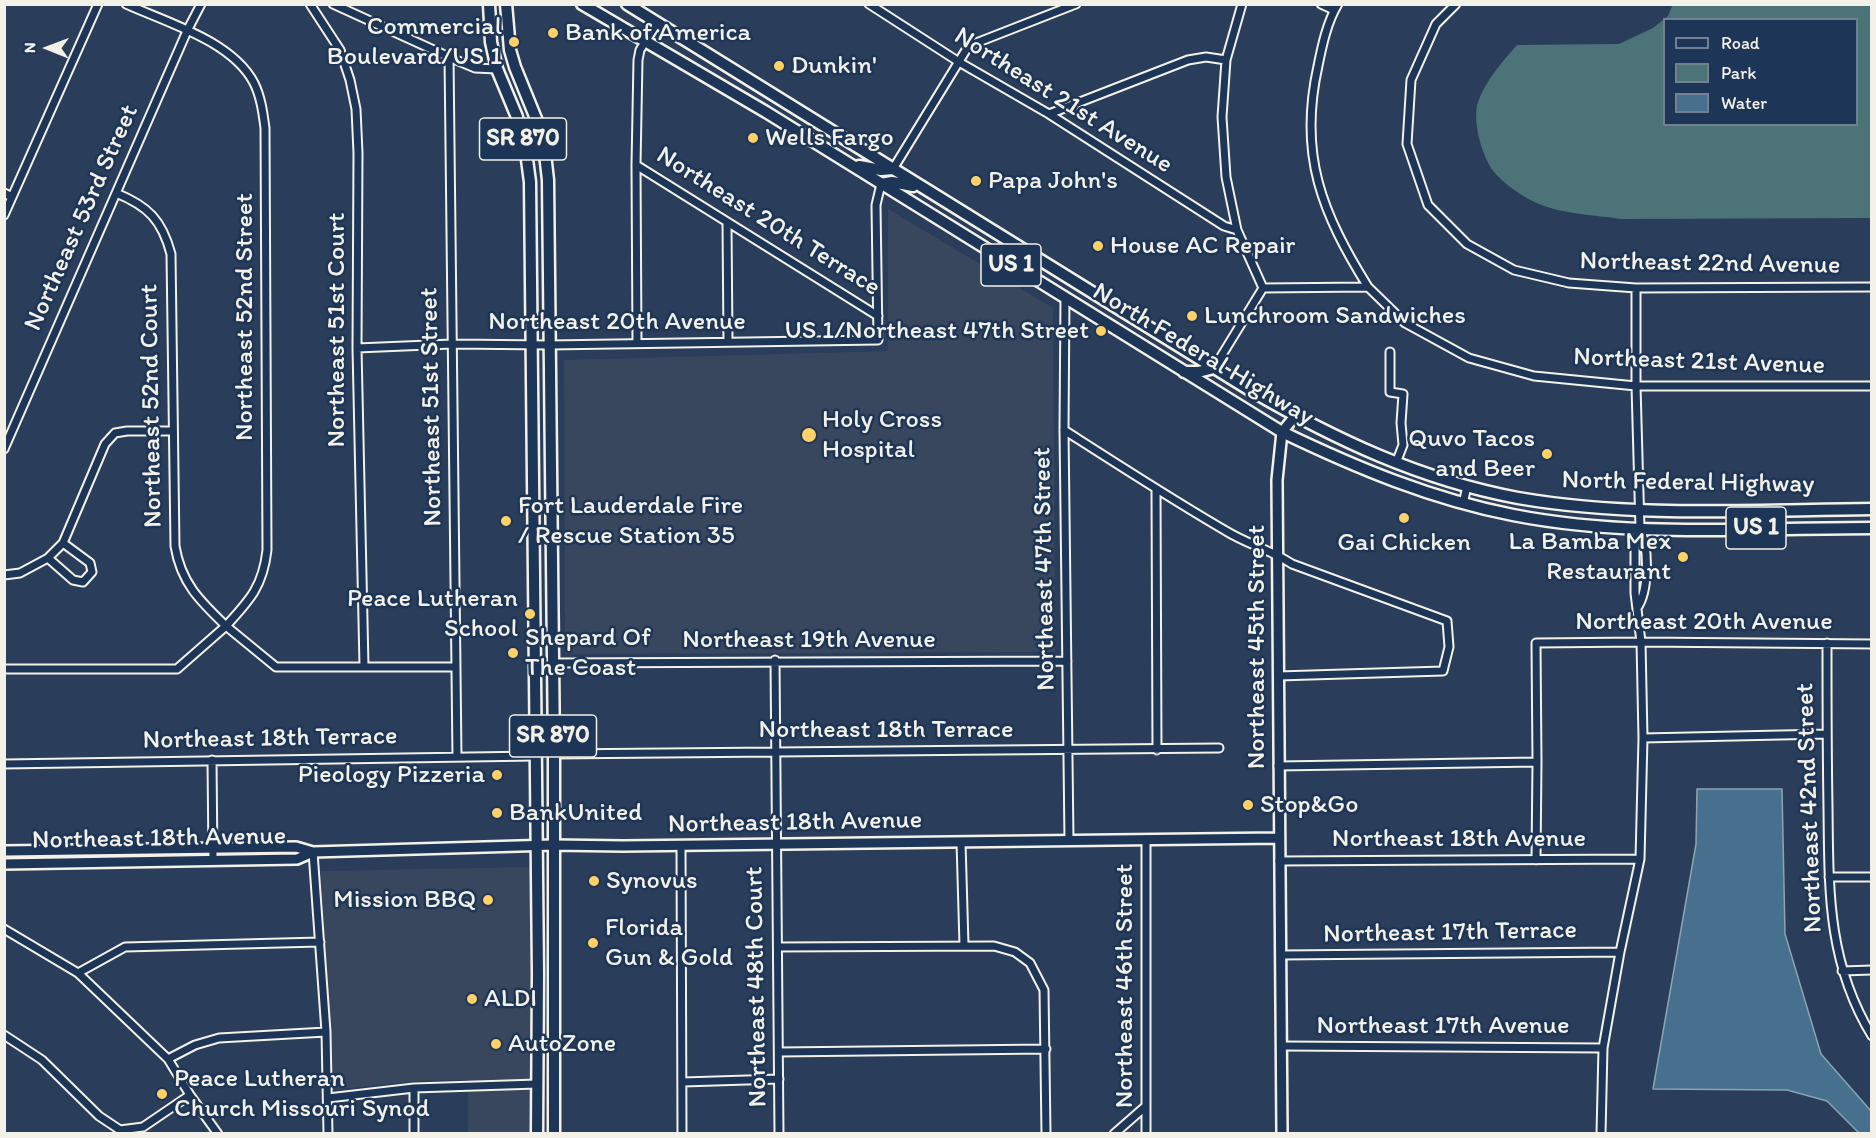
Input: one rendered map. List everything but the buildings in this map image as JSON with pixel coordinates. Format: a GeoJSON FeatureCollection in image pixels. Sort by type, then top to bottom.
{"type":"FeatureCollection","features":[{"type":"Feature","properties":{"kind":"main road","name":"SR 870"},"geometry":{"type":"LineString","coordinates":[[489,4],[491,42],[497,69],[517,117],[530,180],[537,1134]]}},
{"type":"Feature","properties":{"kind":"main road","name":"SR 870"},"geometry":{"type":"LineString","coordinates":[[506,4],[510,50],[539,126],[547,162],[554,754],[554,1134]]}},
{"type":"Feature","properties":{"kind":"main road","name":"North Federal Highway"},"geometry":{"type":"LineString","coordinates":[[582,4],[766,112],[1282,432],[1390,481],[1462,504],[1546,520],[1640,529],[1872,528]]}},
{"type":"Feature","properties":{"kind":"main road","name":"North Federal Highway"},"geometry":{"type":"LineString","coordinates":[[627,4],[1214,368],[1295,416],[1337,438],[1396,464],[1467,486],[1546,502],[1597,508],[1640,510],[1872,509]]}},
{"type":"Feature","properties":{"kind":"main road"},"geometry":{"type":"LineString","coordinates":[[766,112],[783,113],[794,108]]}},
{"type":"Feature","properties":{"kind":"main road"},"geometry":{"type":"LineString","coordinates":[[850,164],[880,171],[893,169]]}},
{"type":"Feature","properties":{"kind":"main road"},"geometry":{"type":"LineString","coordinates":[[882,184],[892,182],[922,188]]}},
{"type":"Feature","properties":{"kind":"main road"},"geometry":{"type":"LineString","coordinates":[[1184,372],[1198,372],[1214,368]]}},
{"type":"Feature","properties":{"kind":"main road"},"geometry":{"type":"LineString","coordinates":[[1780,528],[1786,516],[1797,510]]}},
{"type":"Feature","properties":{"kind":"main road"},"geometry":{"type":"LineString","coordinates":[[534,536],[541,557],[551,566]]}},
{"type":"Feature","properties":{"kind":"street"},"geometry":{"type":"LineString","coordinates":[[4,215],[98,4]]}},
{"type":"Feature","properties":{"kind":"street"},"geometry":{"type":"LineString","coordinates":[[126,4],[187,31]]}},
{"type":"Feature","properties":{"kind":"street","name":"Northeast 53rd Street"},"geometry":{"type":"LineString","coordinates":[[4,449],[7,435],[201,4]]}},
{"type":"Feature","properties":{"kind":"street","name":"Northeast 51st Court"},"geometry":{"type":"LineString","coordinates":[[310,4],[340,50],[356,109],[358,153],[357,348],[364,666]]}},
{"type":"Feature","properties":{"kind":"street"},"geometry":{"type":"LineString","coordinates":[[333,4],[475,68],[497,69]]}},
{"type":"Feature","properties":{"kind":"street","name":"Northeast 21st Avenue"},"geometry":{"type":"LineString","coordinates":[[869,4],[959,62],[1049,114],[1224,226],[1237,230]]}},
{"type":"Feature","properties":{"kind":"street"},"geometry":{"type":"LineString","coordinates":[[893,169],[966,50],[976,43],[1076,4]]}},
{"type":"Feature","properties":{"kind":"street"},"geometry":{"type":"LineString","coordinates":[[1242,4],[1226,60],[1222,117],[1226,177],[1237,230],[1263,288]]}},
{"type":"Feature","properties":{"kind":"street"},"geometry":{"type":"LineString","coordinates":[[1321,4],[1336,7]]}},
{"type":"Feature","properties":{"kind":"street","name":"Northeast 22nd Avenue"},"geometry":{"type":"LineString","coordinates":[[1456,4],[1436,24],[1411,80],[1407,144],[1428,206],[1467,244],[1514,270],[1569,283],[1636,288],[1872,287]]}},
{"type":"Feature","properties":{"kind":"street","name":"Northeast 21st Avenue"},"geometry":{"type":"LineString","coordinates":[[1336,7],[1322,48],[1312,92],[1311,129],[1314,170],[1322,199],[1343,247],[1368,287],[1405,323],[1469,358],[1534,376],[1636,386],[1872,386]]}},
{"type":"Feature","properties":{"kind":"street"},"geometry":{"type":"LineString","coordinates":[[637,343],[638,60],[640,50],[657,22]]}},
{"type":"Feature","properties":{"kind":"street","name":"Northeast 52nd Street"},"geometry":{"type":"LineString","coordinates":[[187,31],[218,46],[246,70],[261,102],[265,128],[267,550],[265,570],[259,584],[249,601],[226,626]]}},
{"type":"Feature","properties":{"kind":"street","name":"Northeast 51st Street"},"geometry":{"type":"LineString","coordinates":[[449,57],[457,757]]}},
{"type":"Feature","properties":{"kind":"street"},"geometry":{"type":"LineString","coordinates":[[1049,114],[1188,60],[1206,57],[1226,60]]}},
{"type":"Feature","properties":{"kind":"street","name":"Northeast 20th Terrace"},"geometry":{"type":"LineString","coordinates":[[636,165],[878,316]]}},
{"type":"Feature","properties":{"kind":"street"},"geometry":{"type":"LineString","coordinates":[[878,316],[876,205],[882,184]]}},
{"type":"Feature","properties":{"kind":"street"},"geometry":{"type":"LineString","coordinates":[[4,193],[12,197]]}},
{"type":"Feature","properties":{"kind":"street","name":"Northeast 52nd Court"},"geometry":{"type":"LineString","coordinates":[[116,193],[133,200],[157,220],[166,236],[171,254],[175,546],[183,578],[226,626]]}},
{"type":"Feature","properties":{"kind":"street"},"geometry":{"type":"LineString","coordinates":[[727,223],[728,342]]}},
{"type":"Feature","properties":{"kind":"street"},"geometry":{"type":"LineString","coordinates":[[1263,288],[1368,287]]}},
{"type":"Feature","properties":{"kind":"street"},"geometry":{"type":"LineString","coordinates":[[1214,368],[1263,288]]}},
{"type":"Feature","properties":{"kind":"street"},"geometry":{"type":"LineString","coordinates":[[1601,1134],[1604,1048],[1620,952],[1640,860],[1643,738],[1641,642],[1635,593],[1635,539],[1640,529],[1636,288]]}},
{"type":"Feature","properties":{"kind":"street","name":"Northeast 47th Street"},"geometry":{"type":"LineString","coordinates":[[1065,297],[1064,430],[1069,840]]}},
{"type":"Feature","properties":{"kind":"street","name":"Northeast 20th Avenue"},"geometry":{"type":"LineString","coordinates":[[357,348],[452,344],[549,345],[878,340],[878,316]]}},
{"type":"Feature","properties":{"kind":"street"},"geometry":{"type":"LineString","coordinates":[[1390,352],[1390,392],[1403,394],[1402,444],[1396,464]]}},
{"type":"Feature","properties":{"kind":"street"},"geometry":{"type":"LineString","coordinates":[[1282,432],[1295,416]]}},
{"type":"Feature","properties":{"kind":"street"},"geometry":{"type":"LineString","coordinates":[[1064,430],[1237,537],[1277,554],[1292,564],[1447,621],[1449,646],[1443,671],[1278,676]]}},
{"type":"Feature","properties":{"kind":"street"},"geometry":{"type":"LineString","coordinates":[[4,575],[20,573],[48,558],[63,543],[105,444],[115,434],[128,431],[174,431]]}},
{"type":"Feature","properties":{"kind":"street","name":"Northeast 45th Street"},"geometry":{"type":"LineString","coordinates":[[1282,432],[1277,480],[1282,1134]]}},
{"type":"Feature","properties":{"kind":"street"},"geometry":{"type":"LineString","coordinates":[[1462,504],[1467,486]]}},
{"type":"Feature","properties":{"kind":"street"},"geometry":{"type":"LineString","coordinates":[[1156,489],[1157,750]]}},
{"type":"Feature","properties":{"kind":"street"},"geometry":{"type":"LineString","coordinates":[[48,558],[73,580],[83,582],[92,572],[90,563],[63,543]]}},
{"type":"Feature","properties":{"kind":"street"},"geometry":{"type":"LineString","coordinates":[[4,669],[177,669],[226,626],[276,667],[456,667]]}},
{"type":"Feature","properties":{"kind":"street","name":"Northeast 20th Avenue"},"geometry":{"type":"LineString","coordinates":[[1538,762],[1536,643],[1872,644]]}},
{"type":"Feature","properties":{"kind":"street","name":"Northeast 42nd Street"},"geometry":{"type":"LineString","coordinates":[[1827,643],[1831,920],[1842,971],[1863,1023],[1872,1036]]}},
{"type":"Feature","properties":{"kind":"street","name":"Northeast 48th Court"},"geometry":{"type":"LineString","coordinates":[[775,660],[780,1134]]}},
{"type":"Feature","properties":{"kind":"street","name":"Northeast 19th Avenue"},"geometry":{"type":"LineString","coordinates":[[552,663],[1067,660]]}},
{"type":"Feature","properties":{"kind":"street"},"geometry":{"type":"LineString","coordinates":[[1643,738],[1827,734]]}},
{"type":"Feature","properties":{"kind":"street","name":"Northeast 18th Terrace"},"geometry":{"type":"LineString","coordinates":[[554,754],[1219,748]]}},
{"type":"Feature","properties":{"kind":"street","name":"Northeast 18th Terrace"},"geometry":{"type":"LineString","coordinates":[[4,764],[536,756]]}},
{"type":"Feature","properties":{"kind":"street"},"geometry":{"type":"LineString","coordinates":[[212,760],[213,860]]}},
{"type":"Feature","properties":{"kind":"street"},"geometry":{"type":"LineString","coordinates":[[1278,766],[1538,762],[1536,860]]}},
{"type":"Feature","properties":{"kind":"street","name":"Northeast 18th Avenue"},"geometry":{"type":"LineString","coordinates":[[4,851],[296,847],[313,852],[553,845],[1278,838]]}},
{"type":"Feature","properties":{"kind":"street","name":"Northeast 46th Street"},"geometry":{"type":"LineString","coordinates":[[1146,839],[1146,1134]]}},
{"type":"Feature","properties":{"kind":"street"},"geometry":{"type":"LineString","coordinates":[[961,842],[964,945]]}},
{"type":"Feature","properties":{"kind":"street"},"geometry":{"type":"LineString","coordinates":[[681,845],[682,1134]]}},
{"type":"Feature","properties":{"kind":"street"},"geometry":{"type":"LineString","coordinates":[[313,852],[326,1032],[328,1134]]}},
{"type":"Feature","properties":{"kind":"street","name":"Northeast 18th Avenue"},"geometry":{"type":"LineString","coordinates":[[4,864],[297,859],[313,852]]}},
{"type":"Feature","properties":{"kind":"street","name":"Northeast 18th Avenue"},"geometry":{"type":"LineString","coordinates":[[1279,861],[1640,860]]}},
{"type":"Feature","properties":{"kind":"street"},"geometry":{"type":"LineString","coordinates":[[1829,878],[1872,877]]}},
{"type":"Feature","properties":{"kind":"street"},"geometry":{"type":"LineString","coordinates":[[4,929],[78,973],[168,1059],[218,1134]]}},
{"type":"Feature","properties":{"kind":"street"},"geometry":{"type":"LineString","coordinates":[[78,973],[125,947],[320,942]]}},
{"type":"Feature","properties":{"kind":"street"},"geometry":{"type":"LineString","coordinates":[[778,947],[964,945],[994,946],[1016,952],[1030,963],[1044,990],[1046,1134]]}},
{"type":"Feature","properties":{"kind":"street","name":"Northeast 17th Terrace"},"geometry":{"type":"LineString","coordinates":[[1281,955],[1620,952]]}},
{"type":"Feature","properties":{"kind":"street"},"geometry":{"type":"LineString","coordinates":[[1842,971],[1872,970]]}},
{"type":"Feature","properties":{"kind":"street"},"geometry":{"type":"LineString","coordinates":[[168,1059],[195,1045],[219,1038],[326,1032]]}},
{"type":"Feature","properties":{"kind":"street"},"geometry":{"type":"LineString","coordinates":[[4,1035],[42,1060],[99,1116],[120,1130],[143,1126],[190,1095]]}},
{"type":"Feature","properties":{"kind":"street","name":"Northeast 17th Avenue"},"geometry":{"type":"LineString","coordinates":[[1282,1046],[1604,1048]]}},
{"type":"Feature","properties":{"kind":"street"},"geometry":{"type":"LineString","coordinates":[[779,1052],[1046,1049]]}},
{"type":"Feature","properties":{"kind":"street"},"geometry":{"type":"LineString","coordinates":[[683,1082],[779,1080]]}},
{"type":"Feature","properties":{"kind":"street"},"geometry":{"type":"LineString","coordinates":[[328,1098],[414,1088],[537,1084]]}},
{"type":"Feature","properties":{"kind":"street"},"geometry":{"type":"LineString","coordinates":[[414,1088],[414,1134]]}},
{"type":"Feature","properties":{"kind":"street"},"geometry":{"type":"LineString","coordinates":[[1114,1134],[1146,1106]]}},
{"type":"Feature","properties":{"kind":"shaded area","name":"Holy Cross Hospital"},"geometry":{"type":"Polygon","coordinates":[[[888,209],[1053,308],[1055,652],[565,654],[564,360],[888,351],[888,209]]]}},
{"type":"Feature","properties":{"kind":"shaded area"},"geometry":{"type":"Polygon","coordinates":[[[532,867],[533,1133],[468,1133],[468,1080],[416,1081],[332,1090],[321,871],[532,867]]]}},
{"type":"Feature","properties":{"kind":"green space"},"geometry":{"type":"Polygon","coordinates":[[[1673,4],[1871,5],[1871,218],[1621,219],[1548,207],[1521,194],[1498,177],[1482,148],[1477,129],[1476,110],[1481,94],[1490,79],[1517,45],[1619,44],[1653,28],[1663,20],[1663,126],[1858,126],[1858,18],[1666,18],[1673,4]]]}},
{"type":"Feature","properties":{"kind":"water"},"geometry":{"type":"Polygon","coordinates":[[[1697,789],[1782,789],[1785,934],[1821,1054],[1871,1111],[1871,1133],[1859,1133],[1827,1101],[1787,1090],[1653,1089],[1696,844],[1697,789]]]}},
{"type":"Feature","properties":{"kind":"place","name":"Bank of America"},"geometry":{"type":"Point","coordinates":[553,33]}},
{"type":"Feature","properties":{"kind":"place","name":"Commercial Boulevard/US 1"},"geometry":{"type":"Point","coordinates":[514,42]}},
{"type":"Feature","properties":{"kind":"place","name":"Dunkin'"},"geometry":{"type":"Point","coordinates":[779,66]}},
{"type":"Feature","properties":{"kind":"place","name":"Wells Fargo"},"geometry":{"type":"Point","coordinates":[753,138]}},
{"type":"Feature","properties":{"kind":"place","name":"Papa John's"},"geometry":{"type":"Point","coordinates":[976,181]}},
{"type":"Feature","properties":{"kind":"place","name":"House AC Repair"},"geometry":{"type":"Point","coordinates":[1098,246]}},
{"type":"Feature","properties":{"kind":"place","name":"Lunchroom Sandwiches"},"geometry":{"type":"Point","coordinates":[1192,316]}},
{"type":"Feature","properties":{"kind":"place","name":"US 1/Northeast 47th Street"},"geometry":{"type":"Point","coordinates":[1101,331]}},
{"type":"Feature","properties":{"kind":"place","name":"Holy Cross Hospital"},"geometry":{"type":"Point","coordinates":[809,435]}},
{"type":"Feature","properties":{"kind":"place","name":"Quvo Tacos and Beer"},"geometry":{"type":"Point","coordinates":[1547,454]}},
{"type":"Feature","properties":{"kind":"place","name":"Gai Chicken"},"geometry":{"type":"Point","coordinates":[1404,518]}},
{"type":"Feature","properties":{"kind":"place","name":"Fort Lauderdale Fire / Rescue Station 35"},"geometry":{"type":"Point","coordinates":[506,521]}},
{"type":"Feature","properties":{"kind":"place","name":"La Bamba Mex Restaurant"},"geometry":{"type":"Point","coordinates":[1683,557]}},
{"type":"Feature","properties":{"kind":"place","name":"Peace Lutheran School"},"geometry":{"type":"Point","coordinates":[530,614]}},
{"type":"Feature","properties":{"kind":"place","name":"Shepard Of The Coast"},"geometry":{"type":"Point","coordinates":[513,653]}},
{"type":"Feature","properties":{"kind":"place","name":"Pieology Pizzeria"},"geometry":{"type":"Point","coordinates":[497,775]}},
{"type":"Feature","properties":{"kind":"place","name":"Stop&Go"},"geometry":{"type":"Point","coordinates":[1248,805]}},
{"type":"Feature","properties":{"kind":"place","name":"BankUnited"},"geometry":{"type":"Point","coordinates":[497,813]}},
{"type":"Feature","properties":{"kind":"place","name":"Synovus"},"geometry":{"type":"Point","coordinates":[594,881]}},
{"type":"Feature","properties":{"kind":"place","name":"Mission BBQ"},"geometry":{"type":"Point","coordinates":[488,900]}},
{"type":"Feature","properties":{"kind":"place","name":"Florida Gun & Gold"},"geometry":{"type":"Point","coordinates":[593,943]}},
{"type":"Feature","properties":{"kind":"place","name":"ALDI"},"geometry":{"type":"Point","coordinates":[472,999]}},
{"type":"Feature","properties":{"kind":"place","name":"AutoZone"},"geometry":{"type":"Point","coordinates":[496,1044]}},
{"type":"Feature","properties":{"kind":"place","name":"Peace Lutheran Church Missouri Synod"},"geometry":{"type":"Point","coordinates":[162,1094]}}]}
